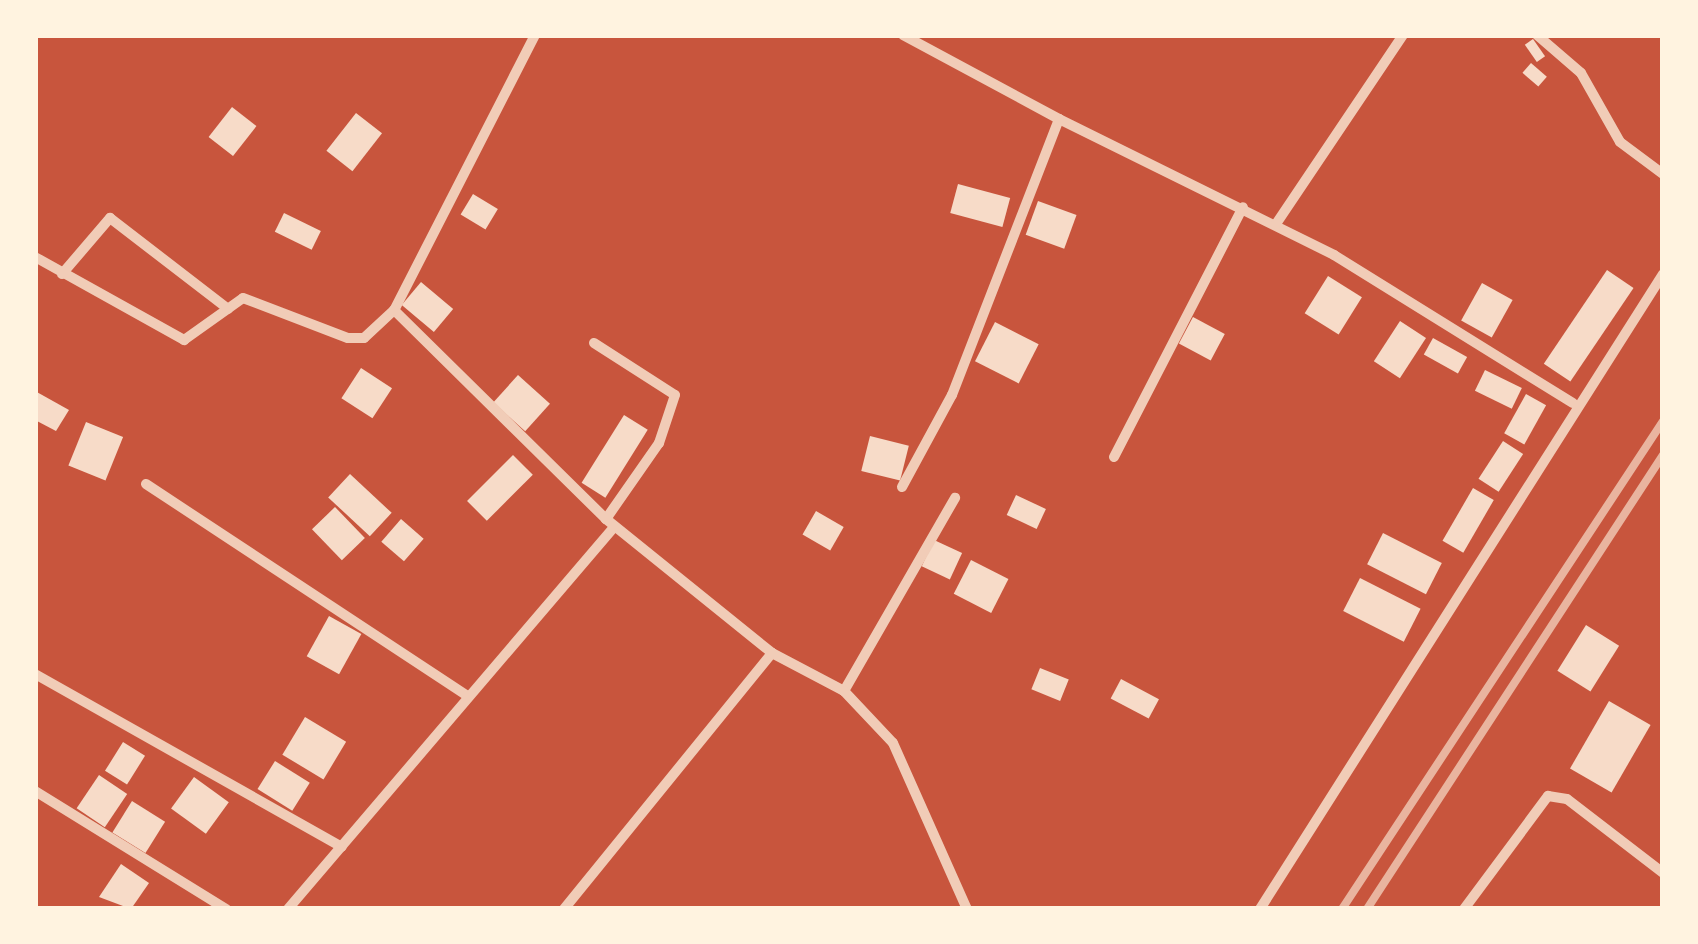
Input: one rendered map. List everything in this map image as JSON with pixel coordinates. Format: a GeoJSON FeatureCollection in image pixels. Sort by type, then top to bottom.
{"type":"FeatureCollection","features":[{"type":"Feature","properties":{"kind":"street"},"geometry":{"type":"LineString","coordinates":[[35,257],[184,340],[249,298],[364,338],[394,310],[534,35]]}},
{"type":"Feature","properties":{"kind":"street"},"geometry":{"type":"LineString","coordinates":[[903,35],[1059,119],[1276,224],[1574,403]]}},
{"type":"Feature","properties":{"kind":"street"},"geometry":{"type":"LineString","coordinates":[[1276,224],[1403,35]]}},
{"type":"Feature","properties":{"kind":"street"},"geometry":{"type":"LineString","coordinates":[[1537,35],[1581,73],[1620,142],[1663,174]]}},
{"type":"Feature","properties":{"kind":"street"},"geometry":{"type":"LineString","coordinates":[[902,486],[960,378],[1059,119]]}},
{"type":"Feature","properties":{"kind":"street"},"geometry":{"type":"LineString","coordinates":[[1114,457],[1242,207]]}},
{"type":"Feature","properties":{"kind":"street"},"geometry":{"type":"LineString","coordinates":[[62,274],[110,218],[228,309]]}},
{"type":"Feature","properties":{"kind":"street"},"geometry":{"type":"LineString","coordinates":[[1260,909],[1574,403],[1663,274]]}},
{"type":"Feature","properties":{"kind":"street"},"geometry":{"type":"LineString","coordinates":[[394,310],[610,523],[772,653],[844,691],[893,743],[966,909]]}},
{"type":"Feature","properties":{"kind":"street"},"geometry":{"type":"LineString","coordinates":[[288,909],[610,523],[659,444],[675,396],[594,343]]}},
{"type":"Feature","properties":{"kind":"street"},"geometry":{"type":"LineString","coordinates":[[146,484],[467,696]]}},
{"type":"Feature","properties":{"kind":"street"},"geometry":{"type":"LineString","coordinates":[[844,691],[955,498]]}},
{"type":"Feature","properties":{"kind":"street"},"geometry":{"type":"LineString","coordinates":[[564,909],[772,653]]}},
{"type":"Feature","properties":{"kind":"street"},"geometry":{"type":"LineString","coordinates":[[35,674],[342,847]]}},
{"type":"Feature","properties":{"kind":"street"},"geometry":{"type":"LineString","coordinates":[[35,791],[226,909]]}},
{"type":"Feature","properties":{"kind":"street"},"geometry":{"type":"LineString","coordinates":[[1464,909],[1548,796],[1567,799],[1663,873]]}},
{"type":"Feature","properties":{"kind":"building"},"geometry":{"type":"Polygon","coordinates":[[[1533,39],[1545,56],[1537,62],[1525,45],[1533,39]]]}},
{"type":"Feature","properties":{"kind":"building"},"geometry":{"type":"Polygon","coordinates":[[[1531,63],[1547,77],[1538,87],[1522,73],[1531,63]]]}},
{"type":"Feature","properties":{"kind":"building"},"geometry":{"type":"Polygon","coordinates":[[[232,107],[256,126],[233,156],[209,137],[232,107]]]}},
{"type":"Feature","properties":{"kind":"building"},"geometry":{"type":"Polygon","coordinates":[[[356,113],[382,133],[352,171],[326,151],[356,113]]]}},
{"type":"Feature","properties":{"kind":"building"},"geometry":{"type":"Polygon","coordinates":[[[958,184],[1010,198],[1002,227],[950,213],[958,184]]]}},
{"type":"Feature","properties":{"kind":"building"},"geometry":{"type":"Polygon","coordinates":[[[473,194],[498,209],[485,230],[461,215],[473,194]]]}},
{"type":"Feature","properties":{"kind":"building"},"geometry":{"type":"Polygon","coordinates":[[[1038,201],[1077,215],[1064,249],[1026,235],[1038,201]]]}},
{"type":"Feature","properties":{"kind":"building"},"geometry":{"type":"Polygon","coordinates":[[[284,213],[321,231],[312,250],[275,232],[284,213]]]}},
{"type":"Feature","properties":{"kind":"building"},"geometry":{"type":"Polygon","coordinates":[[[1607,270],[1634,288],[1570,382],[1544,364],[1607,270]]]}},
{"type":"Feature","properties":{"kind":"building"},"geometry":{"type":"Polygon","coordinates":[[[1328,276],[1362,297],[1339,335],[1305,313],[1328,276]]]}},
{"type":"Feature","properties":{"kind":"building"},"geometry":{"type":"Polygon","coordinates":[[[421,282],[453,309],[434,332],[402,305],[421,282]]]}},
{"type":"Feature","properties":{"kind":"building"},"geometry":{"type":"Polygon","coordinates":[[[1482,283],[1513,300],[1492,338],[1461,321],[1482,283]]]}},
{"type":"Feature","properties":{"kind":"building"},"geometry":{"type":"Polygon","coordinates":[[[1193,317],[1225,334],[1211,360],[1179,343],[1193,317]]]}},
{"type":"Feature","properties":{"kind":"building"},"geometry":{"type":"Polygon","coordinates":[[[1400,321],[1426,338],[1400,378],[1374,361],[1400,321]]]}},
{"type":"Feature","properties":{"kind":"building"},"geometry":{"type":"Polygon","coordinates":[[[995,322],[1039,344],[1019,383],[975,361],[995,322]]]}},
{"type":"Feature","properties":{"kind":"building"},"geometry":{"type":"Polygon","coordinates":[[[1433,338],[1467,357],[1458,374],[1424,355],[1433,338]]]}},
{"type":"Feature","properties":{"kind":"building"},"geometry":{"type":"Polygon","coordinates":[[[361,368],[392,388],[372,418],[341,398],[361,368]]]}},
{"type":"Feature","properties":{"kind":"building"},"geometry":{"type":"Polygon","coordinates":[[[1485,370],[1522,388],[1512,409],[1475,391],[1485,370]]]}},
{"type":"Feature","properties":{"kind":"building"},"geometry":{"type":"Polygon","coordinates":[[[518,375],[550,404],[525,431],[493,402],[518,375]]]}},
{"type":"Feature","properties":{"kind":"building"},"geometry":{"type":"Polygon","coordinates":[[[35,391],[69,410],[56,431],[35,420],[35,391]]]}},
{"type":"Feature","properties":{"kind":"building"},"geometry":{"type":"Polygon","coordinates":[[[1526,394],[1546,405],[1524,445],[1504,433],[1526,394]]]}},
{"type":"Feature","properties":{"kind":"building"},"geometry":{"type":"Polygon","coordinates":[[[624,415],[648,430],[605,498],[582,483],[624,415]]]}},
{"type":"Feature","properties":{"kind":"building"},"geometry":{"type":"Polygon","coordinates":[[[86,422],[123,437],[105,481],[68,466],[86,422]]]}},
{"type":"Feature","properties":{"kind":"building"},"geometry":{"type":"Polygon","coordinates":[[[870,436],[909,446],[900,481],[861,471],[870,436]]]}},
{"type":"Feature","properties":{"kind":"building"},"geometry":{"type":"Polygon","coordinates":[[[1503,441],[1523,454],[1499,492],[1478,479],[1503,441]]]}},
{"type":"Feature","properties":{"kind":"building"},"geometry":{"type":"Polygon","coordinates":[[[513,455],[533,475],[487,521],[467,501],[513,455]]]}},
{"type":"Feature","properties":{"kind":"building"},"geometry":{"type":"Polygon","coordinates":[[[350,474],[392,513],[370,536],[328,497],[350,474]]]}},
{"type":"Feature","properties":{"kind":"building"},"geometry":{"type":"Polygon","coordinates":[[[1473,488],[1494,500],[1463,553],[1442,541],[1473,488]]]}},
{"type":"Feature","properties":{"kind":"building"},"geometry":{"type":"Polygon","coordinates":[[[1016,495],[1046,509],[1037,529],[1007,515],[1016,495]]]}},
{"type":"Feature","properties":{"kind":"building"},"geometry":{"type":"Polygon","coordinates":[[[335,507],[365,538],[342,560],[312,529],[335,507]]]}},
{"type":"Feature","properties":{"kind":"building"},"geometry":{"type":"Polygon","coordinates":[[[816,511],[844,527],[830,550],[802,534],[816,511]]]}},
{"type":"Feature","properties":{"kind":"building"},"geometry":{"type":"Polygon","coordinates":[[[401,519],[424,539],[404,561],[381,542],[401,519]]]}},
{"type":"Feature","properties":{"kind":"building"},"geometry":{"type":"Polygon","coordinates":[[[1383,533],[1442,563],[1426,594],[1367,564],[1383,533]]]}},
{"type":"Feature","properties":{"kind":"building"},"geometry":{"type":"Polygon","coordinates":[[[934,540],[962,553],[950,579],[922,566],[934,540]]]}},
{"type":"Feature","properties":{"kind":"building"},"geometry":{"type":"Polygon","coordinates":[[[971,560],[1008,579],[991,613],[954,594],[971,560]]]}},
{"type":"Feature","properties":{"kind":"building"},"geometry":{"type":"Polygon","coordinates":[[[1360,578],[1421,609],[1404,642],[1343,611],[1360,578]]]}},
{"type":"Feature","properties":{"kind":"building"},"geometry":{"type":"Polygon","coordinates":[[[329,616],[361,634],[339,674],[307,656],[329,616]]]}},
{"type":"Feature","properties":{"kind":"building"},"geometry":{"type":"Polygon","coordinates":[[[1586,625],[1619,646],[1590,691],[1557,671],[1586,625]]]}},
{"type":"Feature","properties":{"kind":"building"},"geometry":{"type":"Polygon","coordinates":[[[1040,668],[1069,680],[1060,701],[1031,689],[1040,668]]]}},
{"type":"Feature","properties":{"kind":"building"},"geometry":{"type":"Polygon","coordinates":[[[1121,679],[1159,699],[1149,719],[1111,698],[1121,679]]]}},
{"type":"Feature","properties":{"kind":"building"},"geometry":{"type":"Polygon","coordinates":[[[1609,701],[1651,725],[1612,793],[1570,769],[1609,701]]]}},
{"type":"Feature","properties":{"kind":"building"},"geometry":{"type":"Polygon","coordinates":[[[305,717],[346,742],[323,779],[282,755],[305,717]]]}},
{"type":"Feature","properties":{"kind":"building"},"geometry":{"type":"Polygon","coordinates":[[[123,742],[145,756],[127,785],[105,771],[123,742]]]}},
{"type":"Feature","properties":{"kind":"building"},"geometry":{"type":"Polygon","coordinates":[[[275,761],[310,783],[292,811],[258,789],[275,761]]]}},
{"type":"Feature","properties":{"kind":"building"},"geometry":{"type":"Polygon","coordinates":[[[99,775],[127,794],[105,827],[77,808],[99,775]]]}},
{"type":"Feature","properties":{"kind":"building"},"geometry":{"type":"Polygon","coordinates":[[[194,777],[229,802],[206,834],[171,809],[194,777]]]}},
{"type":"Feature","properties":{"kind":"building"},"geometry":{"type":"Polygon","coordinates":[[[132,801],[165,822],[145,853],[112,832],[132,801]]]}},
{"type":"Feature","properties":{"kind":"building"},"geometry":{"type":"Polygon","coordinates":[[[121,864],[149,883],[131,909],[99,897],[121,864]]]}},
{"type":"Feature","properties":{"kind":"railway"},"geometry":{"type":"LineString","coordinates":[[1342,909],[1663,421]]}},
{"type":"Feature","properties":{"kind":"railway"},"geometry":{"type":"LineString","coordinates":[[1367,909],[1663,455]]}}]}
